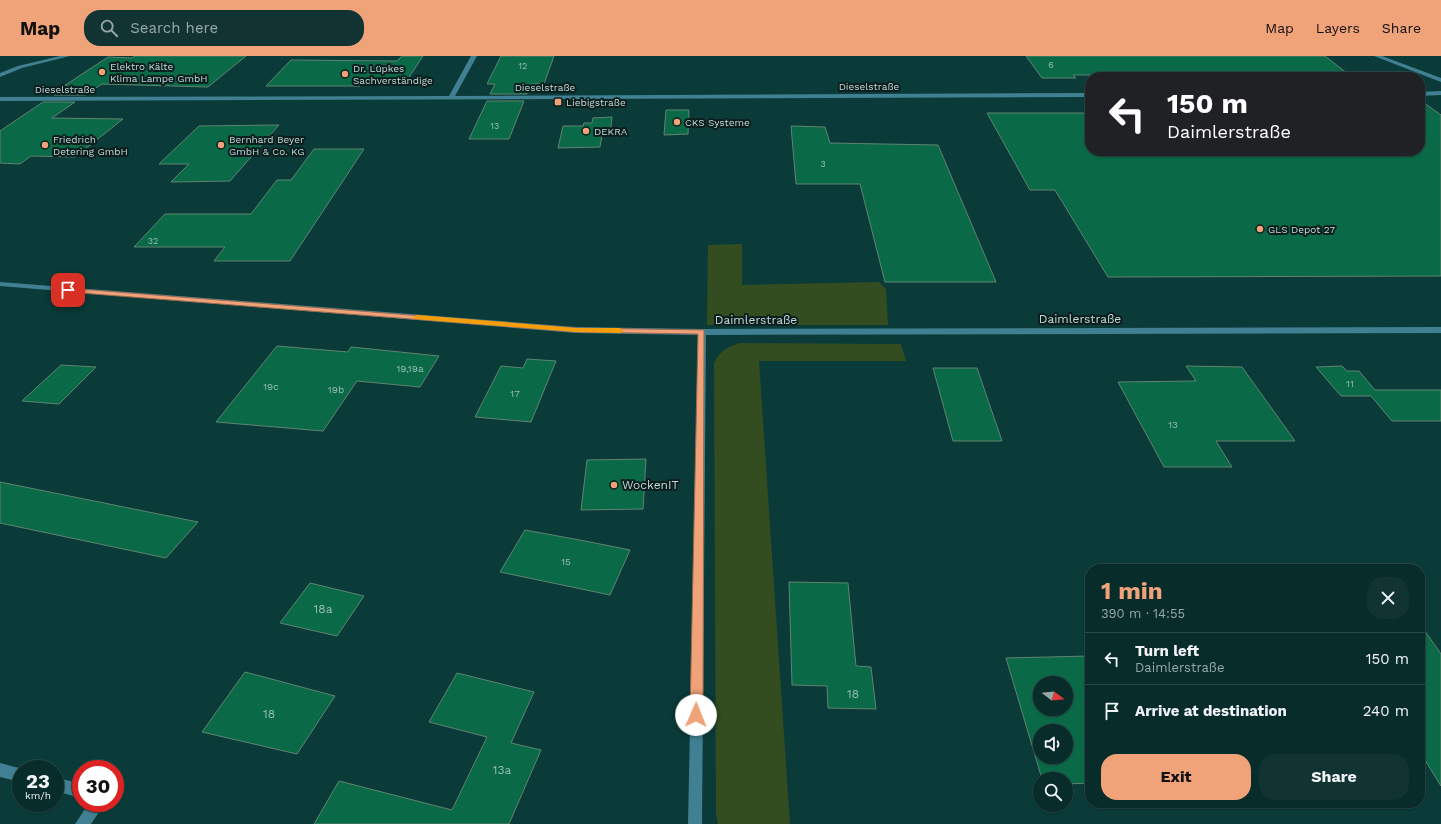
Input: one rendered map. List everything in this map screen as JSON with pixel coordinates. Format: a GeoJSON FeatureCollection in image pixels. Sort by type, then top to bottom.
{"type":"FeatureCollection","features":[{"type":"Feature","properties":{"kind":"street"},"geometry":{"type":"LineString","coordinates":[[0,75],[20,67],[67,56]]}},
{"type":"Feature","properties":{"kind":"street"},"geometry":{"type":"LineString","coordinates":[[451,97],[474,56]]}},
{"type":"Feature","properties":{"kind":"street"},"geometry":{"type":"LineString","coordinates":[[1377,56],[1420,72]]}},
{"type":"Feature","properties":{"kind":"street"},"geometry":{"type":"LineString","coordinates":[[1425,74],[1441,80]]}},
{"type":"Feature","properties":{"kind":"street"},"geometry":{"type":"LineString","coordinates":[[1425,94],[1441,93]]}},
{"type":"Feature","properties":{"kind":"street","name":"Dieselstraße"},"geometry":{"type":"LineString","coordinates":[[0,99],[1085,95]]}},
{"type":"Feature","properties":{"kind":"street","name":"Daimlerstraße"},"geometry":{"type":"LineString","coordinates":[[0,284],[576,330],[702,332],[1441,330]]}},
{"type":"Feature","properties":{"kind":"street"},"geometry":{"type":"LineString","coordinates":[[695,824],[702,332]]}},
{"type":"Feature","properties":{"kind":"street"},"geometry":{"type":"LineString","coordinates":[[0,770],[12,773]]}},
{"type":"Feature","properties":{"kind":"street"},"geometry":{"type":"LineString","coordinates":[[82,824],[91,812]]}},
{"type":"Feature","properties":{"kind":"green space"},"geometry":{"type":"Polygon","coordinates":[[[742,244],[742,285],[879,282],[886,289],[888,325],[707,325],[708,245],[742,244]]]}},
{"type":"Feature","properties":{"kind":"green space"},"geometry":{"type":"Polygon","coordinates":[[[740,343],[901,344],[906,361],[759,361],[790,824],[718,824],[716,813],[714,363],[724,350],[740,343]]]}},
{"type":"Feature","properties":{"kind":"building"},"geometry":{"type":"Polygon","coordinates":[[[135,56],[246,56],[208,87],[102,84],[85,95],[54,95],[68,86],[64,86],[108,57],[132,58],[135,56]]]}},
{"type":"Feature","properties":{"kind":"building"},"geometry":{"type":"Polygon","coordinates":[[[402,56],[423,56],[406,82],[363,83],[360,86],[266,86],[291,60],[397,61],[402,56]]]}},
{"type":"Feature","properties":{"kind":"building"},"geometry":{"type":"Polygon","coordinates":[[[501,56],[554,56],[544,84],[531,84],[527,94],[490,94],[495,84],[487,84],[501,56]]]}},
{"type":"Feature","properties":{"kind":"building"},"geometry":{"type":"Polygon","coordinates":[[[1026,56],[1325,56],[1346,72],[1085,72],[1085,75],[1073,75],[1076,78],[1042,78],[1026,56]]]}},
{"type":"Feature","properties":{"kind":"building"},"geometry":{"type":"Polygon","coordinates":[[[487,101],[524,101],[509,139],[469,139],[487,101]]]}},
{"type":"Feature","properties":{"kind":"building","name":"Friedrich Detering GmbH"},"geometry":{"type":"Polygon","coordinates":[[[43,102],[75,102],[52,118],[123,119],[75,157],[31,156],[20,164],[0,163],[0,131],[43,102]]]}},
{"type":"Feature","properties":{"kind":"building","name":"GLS Depot 27"},"geometry":{"type":"Polygon","coordinates":[[[1425,104],[1441,115],[1441,276],[1108,277],[1055,190],[1030,190],[987,113],[1085,113],[1085,156],[1425,156],[1425,104]]]}},
{"type":"Feature","properties":{"kind":"building","name":"CKS Systeme"},"geometry":{"type":"Polygon","coordinates":[[[666,110],[689,110],[688,134],[664,135],[666,110]]]}},
{"type":"Feature","properties":{"kind":"building","name":"DEKRA"},"geometry":{"type":"Polygon","coordinates":[[[612,117],[610,135],[602,135],[600,147],[558,148],[563,126],[583,126],[584,123],[592,123],[593,118],[612,117]]]}},
{"type":"Feature","properties":{"kind":"building","name":"Bernhard Beyer GmbH & Co. KG"},"geometry":{"type":"Polygon","coordinates":[[[279,125],[230,181],[171,182],[189,164],[159,164],[199,126],[279,125]]]}},
{"type":"Feature","properties":{"kind":"building"},"geometry":{"type":"Polygon","coordinates":[[[791,126],[825,127],[830,143],[938,145],[996,282],[885,282],[860,184],[796,184],[791,126]]]}},
{"type":"Feature","properties":{"kind":"building"},"geometry":{"type":"Polygon","coordinates":[[[314,149],[364,149],[290,261],[214,261],[225,247],[134,247],[165,214],[251,214],[277,180],[291,180],[314,149]]]}},
{"type":"Feature","properties":{"kind":"building"},"geometry":{"type":"Polygon","coordinates":[[[277,346],[348,352],[351,347],[439,356],[420,387],[357,381],[323,431],[216,422],[277,346]]]}},
{"type":"Feature","properties":{"kind":"building"},"geometry":{"type":"Polygon","coordinates":[[[527,359],[556,361],[531,422],[475,417],[501,366],[523,368],[527,359]]]}},
{"type":"Feature","properties":{"kind":"building"},"geometry":{"type":"Polygon","coordinates":[[[61,365],[96,367],[59,404],[22,401],[61,365]]]}},
{"type":"Feature","properties":{"kind":"building"},"geometry":{"type":"Polygon","coordinates":[[[1186,366],[1242,367],[1295,441],[1216,441],[1232,467],[1164,467],[1118,382],[1196,381],[1186,366]]]}},
{"type":"Feature","properties":{"kind":"building"},"geometry":{"type":"Polygon","coordinates":[[[1342,366],[1347,371],[1359,371],[1375,390],[1441,390],[1441,421],[1392,421],[1371,396],[1341,396],[1316,367],[1342,366]]]}},
{"type":"Feature","properties":{"kind":"building"},"geometry":{"type":"Polygon","coordinates":[[[933,368],[977,368],[1002,441],[953,441],[933,368]]]}},
{"type":"Feature","properties":{"kind":"building","name":"WockenIT"},"geometry":{"type":"Polygon","coordinates":[[[646,459],[643,509],[581,510],[587,460],[646,459]]]}},
{"type":"Feature","properties":{"kind":"building"},"geometry":{"type":"Polygon","coordinates":[[[0,482],[198,522],[166,558],[0,523],[0,482]]]}},
{"type":"Feature","properties":{"kind":"building"},"geometry":{"type":"Polygon","coordinates":[[[525,530],[630,550],[610,595],[500,572],[525,530]]]}},
{"type":"Feature","properties":{"kind":"building"},"geometry":{"type":"Polygon","coordinates":[[[789,582],[848,583],[856,666],[871,667],[876,709],[828,708],[827,686],[792,685],[789,582]]]}},
{"type":"Feature","properties":{"kind":"building"},"geometry":{"type":"Polygon","coordinates":[[[310,583],[364,596],[337,636],[280,623],[310,583]]]}},
{"type":"Feature","properties":{"kind":"building"},"geometry":{"type":"Polygon","coordinates":[[[1425,631],[1441,654],[1441,786],[1425,760],[1425,631]]]}},
{"type":"Feature","properties":{"kind":"building"},"geometry":{"type":"Polygon","coordinates":[[[1085,656],[1085,783],[1073,784],[1073,772],[1040,772],[1038,764],[1073,764],[1073,724],[1033,724],[1033,749],[1006,658],[1085,656]]]}},
{"type":"Feature","properties":{"kind":"building"},"geometry":{"type":"Polygon","coordinates":[[[245,672],[335,696],[297,754],[202,732],[245,672]]]}},
{"type":"Feature","properties":{"kind":"building"},"geometry":{"type":"Polygon","coordinates":[[[457,673],[534,692],[511,743],[541,750],[509,824],[314,824],[339,781],[452,810],[487,737],[429,722],[457,673]]]}},
{"type":"Feature","properties":{"kind":"slow traffic"},"geometry":{"type":"LineString","coordinates":[[417,317],[576,330],[620,331]]}},
{"type":"Feature","properties":{"kind":"place","name":"Elektro Kälte Klima Lampe GmbH"},"geometry":{"type":"Point","coordinates":[102,72]}},
{"type":"Feature","properties":{"kind":"place","name":"Dr. Lüpkes Sachverständige"},"geometry":{"type":"Point","coordinates":[345,74]}},
{"type":"Feature","properties":{"kind":"place","name":"Liebigstraße"},"geometry":{"type":"Point","coordinates":[558,102]}},
{"type":"Feature","properties":{"kind":"place","name":"CKS Systeme"},"geometry":{"type":"Point","coordinates":[677,122]}},
{"type":"Feature","properties":{"kind":"place","name":"DEKRA"},"geometry":{"type":"Point","coordinates":[586,131]}},
{"type":"Feature","properties":{"kind":"place","name":"Friedrich Detering GmbH"},"geometry":{"type":"Point","coordinates":[45,145]}},
{"type":"Feature","properties":{"kind":"place","name":"Bernhard Beyer GmbH & Co. KG"},"geometry":{"type":"Point","coordinates":[221,145]}},
{"type":"Feature","properties":{"kind":"place","name":"GLS Depot 27"},"geometry":{"type":"Point","coordinates":[1260,229]}},
{"type":"Feature","properties":{"kind":"place","name":"WockenIT"},"geometry":{"type":"Point","coordinates":[614,485]}},
{"type":"Feature","properties":{"kind":"route"},"geometry":{"type":"LineString","coordinates":[[68,290],[576,330],[702,332],[696,715]]}}]}
